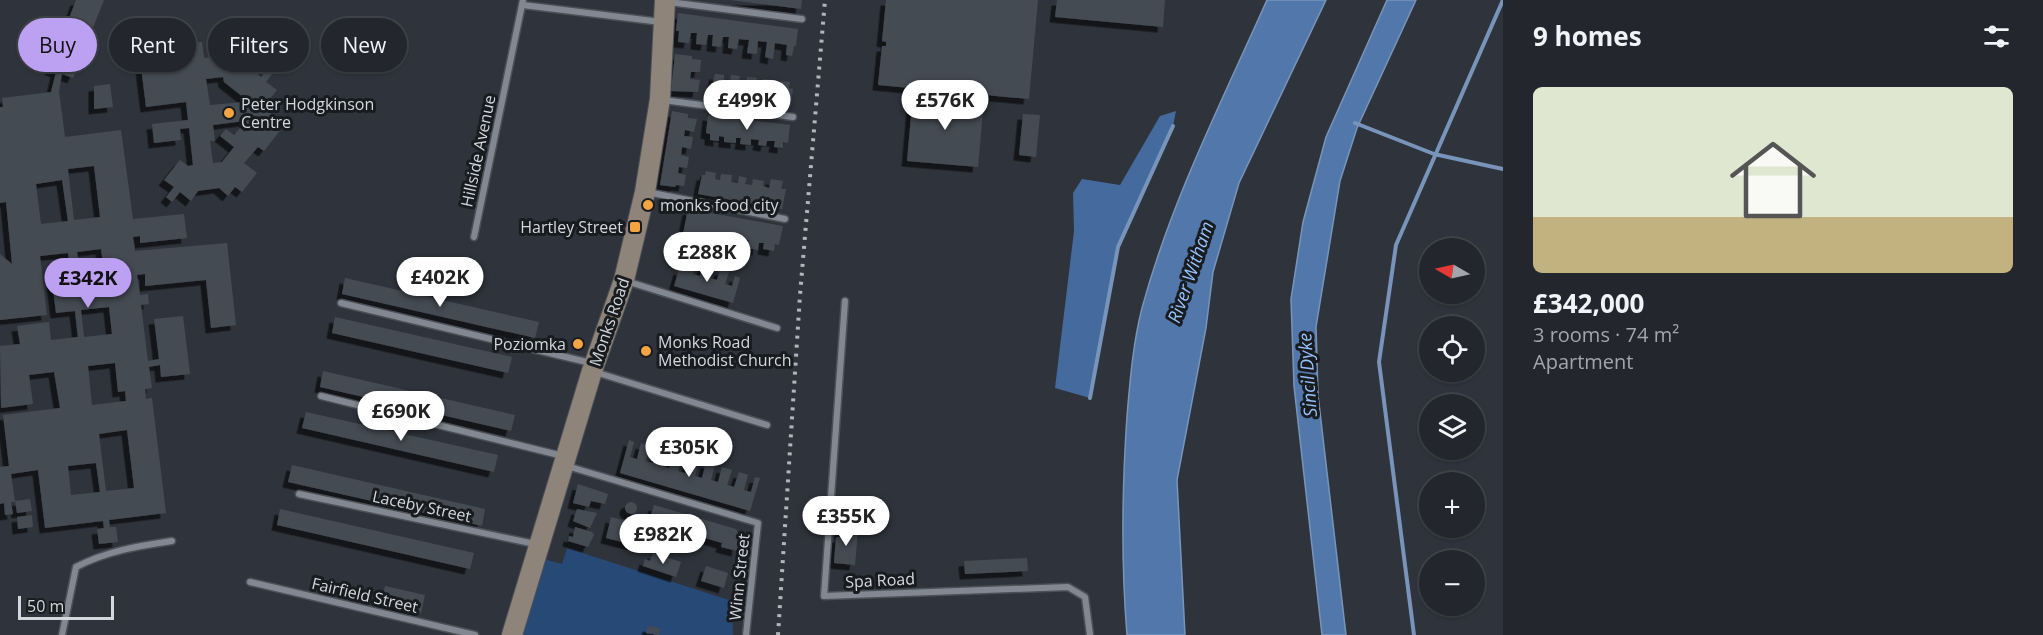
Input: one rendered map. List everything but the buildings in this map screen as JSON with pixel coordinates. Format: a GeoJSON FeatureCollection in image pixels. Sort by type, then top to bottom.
{"type":"FeatureCollection","features":[{"type":"Feature","properties":{"kind":"main road","name":"Monks Road"},"geometry":{"type":"LineString","coordinates":[[512,635],[593,367],[624,280],[645,192],[660,99],[665,1]]}},
{"type":"Feature","properties":{"kind":"street"},"geometry":{"type":"LineString","coordinates":[[665,1],[802,20]]}},
{"type":"Feature","properties":{"kind":"street"},"geometry":{"type":"LineString","coordinates":[[523,3],[664,22]]}},
{"type":"Feature","properties":{"kind":"street","name":"Hillside Avenue"},"geometry":{"type":"LineString","coordinates":[[474,237],[523,3]]}},
{"type":"Feature","properties":{"kind":"street"},"geometry":{"type":"LineString","coordinates":[[660,99],[793,117]]}},
{"type":"Feature","properties":{"kind":"street"},"geometry":{"type":"LineString","coordinates":[[645,192],[785,219]]}},
{"type":"Feature","properties":{"kind":"street"},"geometry":{"type":"LineString","coordinates":[[624,280],[777,328]]}},
{"type":"Feature","properties":{"kind":"street","name":"Spa Road"},"geometry":{"type":"LineString","coordinates":[[845,302],[824,596],[1068,587],[1084,597],[1090,635]]}},
{"type":"Feature","properties":{"kind":"street"},"geometry":{"type":"LineString","coordinates":[[341,303],[593,367],[766,425]]}},
{"type":"Feature","properties":{"kind":"street"},"geometry":{"type":"LineString","coordinates":[[321,396],[565,460]]}},
{"type":"Feature","properties":{"kind":"street","name":"Winn Street"},"geometry":{"type":"LineString","coordinates":[[565,460],[758,523],[746,635]]}},
{"type":"Feature","properties":{"kind":"street","name":"Laceby Street"},"geometry":{"type":"LineString","coordinates":[[299,494],[539,545]]}},
{"type":"Feature","properties":{"kind":"street"},"geometry":{"type":"LineString","coordinates":[[62,635],[76,567],[98,556],[122,549],[172,541]]}},
{"type":"Feature","properties":{"kind":"street","name":"Fairfield Street"},"geometry":{"type":"LineString","coordinates":[[250,582],[475,635]]}},
{"type":"Feature","properties":{"kind":"shaded area"},"geometry":{"type":"Polygon","coordinates":[[[1176,111],[1173,126],[1118,247],[1090,398],[1055,388],[1074,231],[1073,193],[1082,179],[1120,185],[1160,116],[1176,111]]]}},
{"type":"Feature","properties":{"kind":"shaded area"},"geometry":{"type":"Polygon","coordinates":[[[567,548],[732,601],[733,635],[519,635],[540,558],[562,564],[567,548]]]}},
{"type":"Feature","properties":{"kind":"water","name":"River Witham"},"geometry":{"type":"Polygon","coordinates":[[[1267,0],[1326,0],[1239,183],[1213,272],[1206,328],[1177,480],[1185,635],[1127,635],[1123,553],[1124,471],[1131,376],[1139,321],[1154,268],[1182,190],[1267,0]]]}},
{"type":"Feature","properties":{"kind":"water","name":"Sincil Dyke"},"geometry":{"type":"Polygon","coordinates":[[[1387,0],[1416,0],[1357,128],[1340,181],[1316,327],[1318,395],[1346,635],[1322,635],[1294,386],[1291,299],[1303,222],[1326,137],[1387,0]]]}},
{"type":"Feature","properties":{"kind":"waterway"},"geometry":{"type":"LineString","coordinates":[[1414,635],[1379,362],[1396,245],[1503,0]]}},
{"type":"Feature","properties":{"kind":"waterway"},"geometry":{"type":"LineString","coordinates":[[1355,123],[1434,154],[1503,169]]}},
{"type":"Feature","properties":{"kind":"waterway"},"geometry":{"type":"LineString","coordinates":[[1090,398],[1118,247],[1173,126]]}},
{"type":"Feature","properties":{"kind":"railway"},"geometry":{"type":"LineString","coordinates":[[778,635],[800,295],[825,0]]}},
{"type":"Feature","properties":{"kind":"place","name":"Peter Hodgkinson Centre"},"geometry":{"type":"Point","coordinates":[229,113]}},
{"type":"Feature","properties":{"kind":"place","name":"monks food city"},"geometry":{"type":"Point","coordinates":[648,205]}},
{"type":"Feature","properties":{"kind":"place","name":"Hartley Street"},"geometry":{"type":"Point","coordinates":[635,227]}},
{"type":"Feature","properties":{"kind":"place","name":"Poziomka"},"geometry":{"type":"Point","coordinates":[578,344]}},
{"type":"Feature","properties":{"kind":"place","name":"Monks Road Methodist Church"},"geometry":{"type":"Point","coordinates":[646,351]}}]}
